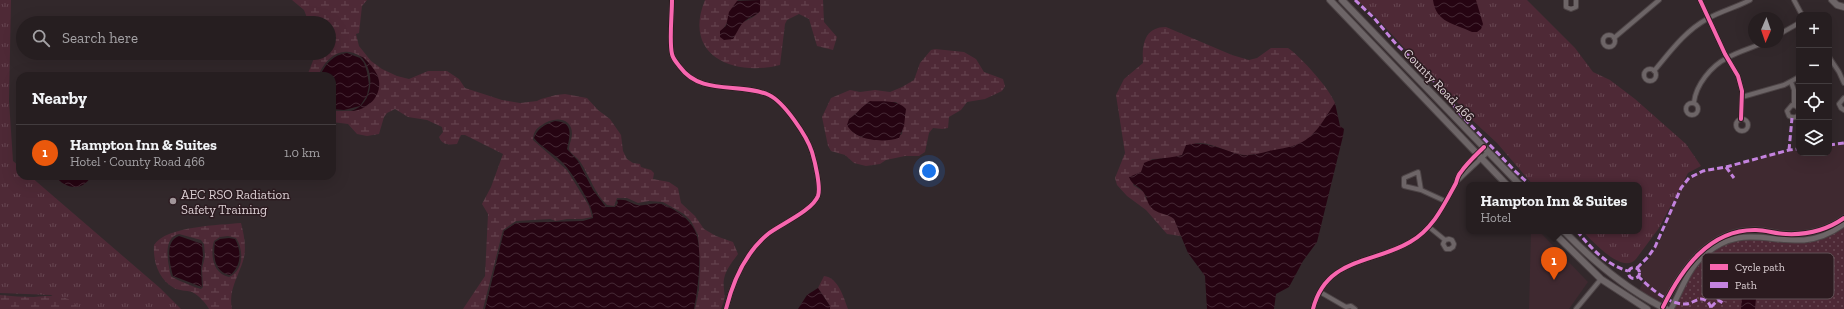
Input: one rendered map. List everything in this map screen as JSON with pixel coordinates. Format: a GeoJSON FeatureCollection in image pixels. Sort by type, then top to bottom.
{"type":"FeatureCollection","features":[{"type":"Feature","properties":{"kind":"main road","name":"County Road 466"},"geometry":{"type":"LineString","coordinates":[[1330,0],[1504,182]]}},
{"type":"Feature","properties":{"kind":"main road","name":"County Road 466"},"geometry":{"type":"LineString","coordinates":[[1342,0],[1517,182]]}},
{"type":"Feature","properties":{"kind":"main road"},"geometry":{"type":"LineString","coordinates":[[1832,0],[1843,7]]}},
{"type":"Feature","properties":{"kind":"main road"},"geometry":{"type":"LineString","coordinates":[[1555,234],[1601,279],[1648,309]]}},
{"type":"Feature","properties":{"kind":"main road"},"geometry":{"type":"LineString","coordinates":[[1567,234],[1584,252],[1618,280],[1665,308]]}},
{"type":"Feature","properties":{"kind":"street"},"geometry":{"type":"LineString","coordinates":[[672,0],[672,54],[684,73],[696,82],[714,86],[757,91],[771,95],[803,130],[812,151],[818,180],[819,193],[813,204],[768,234],[753,248],[740,269],[731,289],[726,309]]}},
{"type":"Feature","properties":{"kind":"street"},"geometry":{"type":"LineString","coordinates":[[1566,0],[1566,7],[1571,10],[1577,6],[1576,0]]}},
{"type":"Feature","properties":{"kind":"street"},"geometry":{"type":"LineString","coordinates":[[1614,38],[1658,0]]}},
{"type":"Feature","properties":{"kind":"street"},"geometry":{"type":"LineString","coordinates":[[1700,0],[1727,58],[1738,76],[1742,97],[1741,119]]}},
{"type":"Feature","properties":{"kind":"street"},"geometry":{"type":"LineString","coordinates":[[1654,71],[1682,38],[1709,18],[1750,0]]}},
{"type":"Feature","properties":{"kind":"street"},"geometry":{"type":"LineString","coordinates":[[1794,0],[1800,12]]}},
{"type":"Feature","properties":{"kind":"street"},"geometry":{"type":"LineString","coordinates":[[1784,32],[1796,25]]}},
{"type":"Feature","properties":{"kind":"street"},"geometry":{"type":"LineString","coordinates":[[1694,102],[1695,96],[1702,82],[1714,68],[1727,58],[1751,48]]}},
{"type":"Feature","properties":{"kind":"street"},"geometry":{"type":"LineString","coordinates":[[1832,62],[1844,83]]}},
{"type":"Feature","properties":{"kind":"street"},"geometry":{"type":"LineString","coordinates":[[1742,97],[1791,82],[1796,79]]}},
{"type":"Feature","properties":{"kind":"street"},"geometry":{"type":"LineString","coordinates":[[1791,82],[1794,90],[1794,105],[1789,107],[1788,114],[1795,118],[1796,117]]}},
{"type":"Feature","properties":{"kind":"street"},"geometry":{"type":"LineString","coordinates":[[1844,98],[1839,104],[1840,108],[1844,110]]}},
{"type":"Feature","properties":{"kind":"street"},"geometry":{"type":"LineString","coordinates":[[1313,309],[1320,292],[1333,275],[1349,264],[1389,251],[1410,242],[1429,227],[1434,221],[1461,172],[1486,150]]}},
{"type":"Feature","properties":{"kind":"street"},"geometry":{"type":"LineString","coordinates":[[1421,190],[1418,172],[1404,178],[1404,186],[1421,190],[1445,200]]}},
{"type":"Feature","properties":{"kind":"street"},"geometry":{"type":"LineString","coordinates":[[1665,308],[1679,277],[1695,256],[1706,247],[1731,234],[1756,230],[1785,234],[1814,232],[1835,225],[1844,218]]}},
{"type":"Feature","properties":{"kind":"street"},"geometry":{"type":"LineString","coordinates":[[1708,253],[1720,245],[1734,239],[1758,236],[1805,240],[1832,232],[1844,224]]}},
{"type":"Feature","properties":{"kind":"street"},"geometry":{"type":"LineString","coordinates":[[1429,227],[1445,240]]}},
{"type":"Feature","properties":{"kind":"street"},"geometry":{"type":"LineString","coordinates":[[1671,309],[1685,280],[1702,257]]}},
{"type":"Feature","properties":{"kind":"street"},"geometry":{"type":"LineString","coordinates":[[1679,277],[1685,280]]}},
{"type":"Feature","properties":{"kind":"street"},"geometry":{"type":"LineString","coordinates":[[1576,309],[1601,279]]}},
{"type":"Feature","properties":{"kind":"street"},"geometry":{"type":"LineString","coordinates":[[1320,292],[1345,308],[1351,306],[1354,309]]}},
{"type":"Feature","properties":{"kind":"shaded area"},"geometry":{"type":"Polygon","coordinates":[[[1844,143],[1844,216],[1834,223],[1814,230],[1785,232],[1756,227],[1743,228],[1730,232],[1705,245],[1694,255],[1678,274],[1663,303],[1639,291],[1644,279],[1641,275],[1640,267],[1646,263],[1663,235],[1673,201],[1683,181],[1698,172],[1726,167],[1774,153],[1796,149],[1796,156],[1832,156],[1832,145],[1844,143]]]}},
{"type":"Feature","properties":{"kind":"shaded area"},"geometry":{"type":"Polygon","coordinates":[[[1531,234],[1542,234],[1588,282],[1569,309],[1529,309],[1531,234]]]}},
{"type":"Feature","properties":{"kind":"green space"},"geometry":{"type":"Polygon","coordinates":[[[0,0],[11,0],[9,101],[13,161],[16,164],[16,180],[35,180],[160,288],[181,309],[72,309],[51,295],[0,293],[0,0]]]}},
{"type":"Feature","properties":{"kind":"green space"},"geometry":{"type":"Polygon","coordinates":[[[292,0],[367,0],[362,6],[359,33],[356,34],[359,46],[371,61],[382,69],[397,76],[409,79],[428,71],[447,71],[459,79],[465,88],[502,100],[520,103],[537,101],[556,95],[565,94],[587,98],[598,110],[610,119],[621,135],[623,151],[627,159],[633,163],[640,164],[641,167],[651,170],[654,173],[653,179],[669,182],[678,188],[681,203],[695,216],[704,229],[716,236],[733,242],[738,254],[725,275],[724,300],[721,309],[695,309],[699,290],[700,264],[698,235],[691,221],[684,214],[663,202],[649,201],[638,203],[627,198],[617,198],[614,206],[607,205],[596,191],[580,161],[569,149],[572,134],[569,124],[561,120],[551,120],[535,131],[533,140],[567,170],[589,206],[592,217],[556,221],[550,219],[516,221],[503,230],[483,309],[463,309],[485,276],[488,214],[482,204],[491,187],[503,154],[465,135],[461,135],[457,144],[444,143],[439,137],[443,132],[442,127],[427,120],[408,117],[395,109],[387,113],[384,117],[379,134],[367,136],[357,134],[348,124],[336,122],[336,111],[354,111],[362,108],[378,77],[367,61],[355,53],[341,52],[336,54],[336,16],[306,16],[304,10],[292,0]]]}},
{"type":"Feature","properties":{"kind":"green space"},"geometry":{"type":"Polygon","coordinates":[[[705,0],[738,0],[733,7],[723,29],[743,22],[757,14],[760,11],[760,0],[823,0],[824,22],[837,37],[833,50],[817,46],[809,19],[799,14],[787,20],[785,24],[780,65],[763,68],[746,68],[730,64],[717,58],[706,48],[701,35],[700,19],[705,0]]]}},
{"type":"Feature","properties":{"kind":"green space"},"geometry":{"type":"Polygon","coordinates":[[[1357,0],[1527,0],[1575,48],[1593,72],[1610,80],[1635,99],[1686,144],[1701,166],[1688,173],[1659,228],[1636,259],[1630,263],[1623,263],[1616,260],[1608,255],[1585,234],[1642,234],[1642,182],[1530,182],[1497,143],[1441,88],[1375,16],[1357,0]]]}},
{"type":"Feature","properties":{"kind":"green space"},"geometry":{"type":"Polygon","coordinates":[[[1166,27],[1232,55],[1249,60],[1257,58],[1271,48],[1288,48],[1327,89],[1335,103],[1310,138],[1288,148],[1260,154],[1245,155],[1237,154],[1203,143],[1188,147],[1182,155],[1172,158],[1152,159],[1141,172],[1133,185],[1144,192],[1146,199],[1164,214],[1170,215],[1174,218],[1181,236],[1167,234],[1146,210],[1127,196],[1117,185],[1115,178],[1125,153],[1116,95],[1124,79],[1143,63],[1143,50],[1146,38],[1153,30],[1166,27]]]}},
{"type":"Feature","properties":{"kind":"green space"},"geometry":{"type":"Polygon","coordinates":[[[935,49],[964,52],[976,59],[984,72],[1003,79],[1005,86],[1002,91],[985,99],[967,102],[961,110],[949,117],[948,128],[933,128],[929,133],[925,152],[919,156],[905,156],[886,160],[880,164],[866,166],[854,163],[845,155],[831,151],[828,146],[822,117],[831,98],[850,90],[860,92],[875,90],[890,92],[902,87],[914,80],[920,63],[931,50],[935,49]],[[870,102],[867,104],[849,119],[853,132],[861,137],[879,140],[894,139],[902,134],[905,109],[896,102],[870,102]]]}},
{"type":"Feature","properties":{"kind":"green space"},"geometry":{"type":"Polygon","coordinates":[[[313,60],[328,60],[320,72],[309,72],[313,60]]]}},
{"type":"Feature","properties":{"kind":"green space"},"geometry":{"type":"Polygon","coordinates":[[[241,223],[245,246],[244,256],[232,290],[232,309],[209,309],[194,293],[176,289],[160,275],[154,257],[154,245],[160,239],[181,230],[241,223]],[[179,234],[170,240],[168,246],[171,276],[201,289],[203,287],[202,269],[205,256],[204,244],[201,240],[179,234]],[[228,236],[220,237],[214,241],[212,252],[216,268],[219,272],[229,277],[238,270],[241,254],[239,243],[236,238],[228,236]]]}},
{"type":"Feature","properties":{"kind":"green space"},"geometry":{"type":"Polygon","coordinates":[[[1844,227],[1844,309],[1673,309],[1693,273],[1702,261],[1702,299],[1834,299],[1834,253],[1710,253],[1721,246],[1734,241],[1748,239],[1804,240],[1817,239],[1829,235],[1844,227]]]}},
{"type":"Feature","properties":{"kind":"green space"},"geometry":{"type":"Polygon","coordinates":[[[824,276],[829,277],[837,284],[848,309],[830,309],[830,306],[818,288],[824,276]]]}},
{"type":"Feature","properties":{"kind":"green space"},"geometry":{"type":"Polygon","coordinates":[[[0,295],[65,298],[70,300],[80,309],[0,309],[0,295]]]}},
{"type":"Feature","properties":{"kind":"water"},"geometry":{"type":"Polygon","coordinates":[[[760,0],[760,11],[740,26],[733,39],[724,40],[720,37],[720,31],[726,26],[729,12],[737,1],[760,0]]]}},
{"type":"Feature","properties":{"kind":"water"},"geometry":{"type":"Polygon","coordinates":[[[1433,0],[1476,0],[1483,24],[1481,29],[1477,32],[1472,32],[1442,18],[1435,8],[1433,0]]]}},
{"type":"Feature","properties":{"kind":"water"},"geometry":{"type":"Polygon","coordinates":[[[347,53],[360,58],[364,63],[367,72],[369,85],[367,95],[360,106],[344,110],[336,109],[336,72],[322,72],[330,60],[336,60],[336,57],[347,53]]]}},
{"type":"Feature","properties":{"kind":"water"},"geometry":{"type":"Polygon","coordinates":[[[360,56],[372,66],[376,72],[379,89],[377,95],[369,105],[351,111],[359,107],[364,102],[368,95],[370,86],[369,70],[360,56]]]}},
{"type":"Feature","properties":{"kind":"water"},"geometry":{"type":"Polygon","coordinates":[[[870,101],[894,102],[906,109],[904,126],[899,138],[893,140],[870,139],[856,134],[847,125],[849,119],[870,101]]]}},
{"type":"Feature","properties":{"kind":"water"},"geometry":{"type":"Polygon","coordinates":[[[1335,103],[1340,126],[1344,129],[1317,242],[1303,261],[1289,287],[1276,294],[1274,309],[1207,309],[1205,276],[1188,253],[1174,219],[1152,208],[1145,195],[1130,180],[1129,177],[1141,172],[1144,163],[1182,155],[1186,145],[1201,144],[1214,146],[1245,155],[1296,145],[1309,138],[1314,133],[1335,103]]]}},
{"type":"Feature","properties":{"kind":"water"},"geometry":{"type":"Polygon","coordinates":[[[555,121],[561,122],[568,127],[570,134],[567,149],[578,161],[593,190],[606,207],[615,207],[618,203],[617,200],[640,205],[661,204],[679,213],[692,226],[697,236],[699,253],[698,282],[694,309],[485,309],[504,231],[516,223],[583,221],[593,218],[590,205],[586,197],[565,165],[534,138],[542,127],[555,121]]]}},
{"type":"Feature","properties":{"kind":"water"},"geometry":{"type":"Polygon","coordinates":[[[59,180],[89,180],[83,185],[74,187],[64,184],[59,180]]]}},
{"type":"Feature","properties":{"kind":"water"},"geometry":{"type":"Polygon","coordinates":[[[179,236],[202,244],[202,287],[173,276],[169,253],[171,243],[179,236]]]}},
{"type":"Feature","properties":{"kind":"water"},"geometry":{"type":"Polygon","coordinates":[[[220,239],[235,239],[239,249],[238,263],[234,272],[230,275],[221,271],[218,267],[214,253],[215,242],[220,239]]]}},
{"type":"Feature","properties":{"kind":"water"},"geometry":{"type":"Polygon","coordinates":[[[818,288],[830,306],[830,309],[798,309],[807,295],[818,288]]]}},
{"type":"Feature","properties":{"kind":"water"},"geometry":{"type":"Polygon","coordinates":[[[1742,299],[1756,299],[1755,309],[1741,309],[1742,299]]]}},
{"type":"Feature","properties":{"kind":"marked path"},"geometry":{"type":"LineString","coordinates":[[1355,0],[1374,18],[1396,44],[1429,75],[1462,116],[1527,182]]}},
{"type":"Feature","properties":{"kind":"marked path"},"geometry":{"type":"LineString","coordinates":[[1789,150],[1792,118]]}},
{"type":"Feature","properties":{"kind":"marked path"},"geometry":{"type":"LineString","coordinates":[[1832,145],[1844,143]]}},
{"type":"Feature","properties":{"kind":"marked path"},"geometry":{"type":"LineString","coordinates":[[1637,268],[1655,247],[1681,188],[1689,178],[1703,171],[1726,167],[1796,149]]}},
{"type":"Feature","properties":{"kind":"marked path"},"geometry":{"type":"LineString","coordinates":[[1726,167],[1734,178]]}},
{"type":"Feature","properties":{"kind":"marked path"},"geometry":{"type":"LineString","coordinates":[[1580,234],[1594,250],[1606,260],[1628,271]]}},
{"type":"Feature","properties":{"kind":"marked path"},"geometry":{"type":"LineString","coordinates":[[1634,267],[1638,269],[1640,273],[1638,277],[1634,279],[1630,277],[1628,273],[1630,269],[1634,267]]}},
{"type":"Feature","properties":{"kind":"marked path"},"geometry":{"type":"LineString","coordinates":[[1638,276],[1660,295],[1673,302],[1686,304],[1703,299],[1708,302],[1711,309]]}},
{"type":"Feature","properties":{"kind":"marked path"},"geometry":{"type":"LineString","coordinates":[[1711,307],[1718,300],[1723,303]]}},
{"type":"Feature","properties":{"kind":"cycle path"},"geometry":{"type":"LineString","coordinates":[[672,0],[671,49],[673,58],[680,67],[689,76],[699,82],[722,87],[758,91],[775,99],[788,112],[805,137],[815,162],[819,187],[818,196],[815,202],[803,212],[768,234],[753,250],[746,259],[736,278],[726,309]]}},
{"type":"Feature","properties":{"kind":"cycle path"},"geometry":{"type":"LineString","coordinates":[[1700,0],[1725,54],[1738,76],[1742,91],[1741,119]]}},
{"type":"Feature","properties":{"kind":"cycle path"},"geometry":{"type":"LineString","coordinates":[[1313,309],[1319,292],[1328,280],[1340,271],[1352,264],[1396,249],[1418,237],[1437,216],[1460,173],[1484,147]]}},
{"type":"Feature","properties":{"kind":"cycle path"},"geometry":{"type":"LineString","coordinates":[[1663,307],[1670,293],[1688,266],[1699,254],[1724,236],[1756,230],[1782,234],[1809,233],[1824,229],[1844,218]]}},
{"type":"Feature","properties":{"kind":"place","name":"AEC RSO Radiation Safety Training"},"geometry":{"type":"Point","coordinates":[173,201]}},
{"type":"Feature","properties":{"kind":"place","name":"Hampton Inn & Suites"},"geometry":{"type":"Point","coordinates":[1554,280]}}]}
